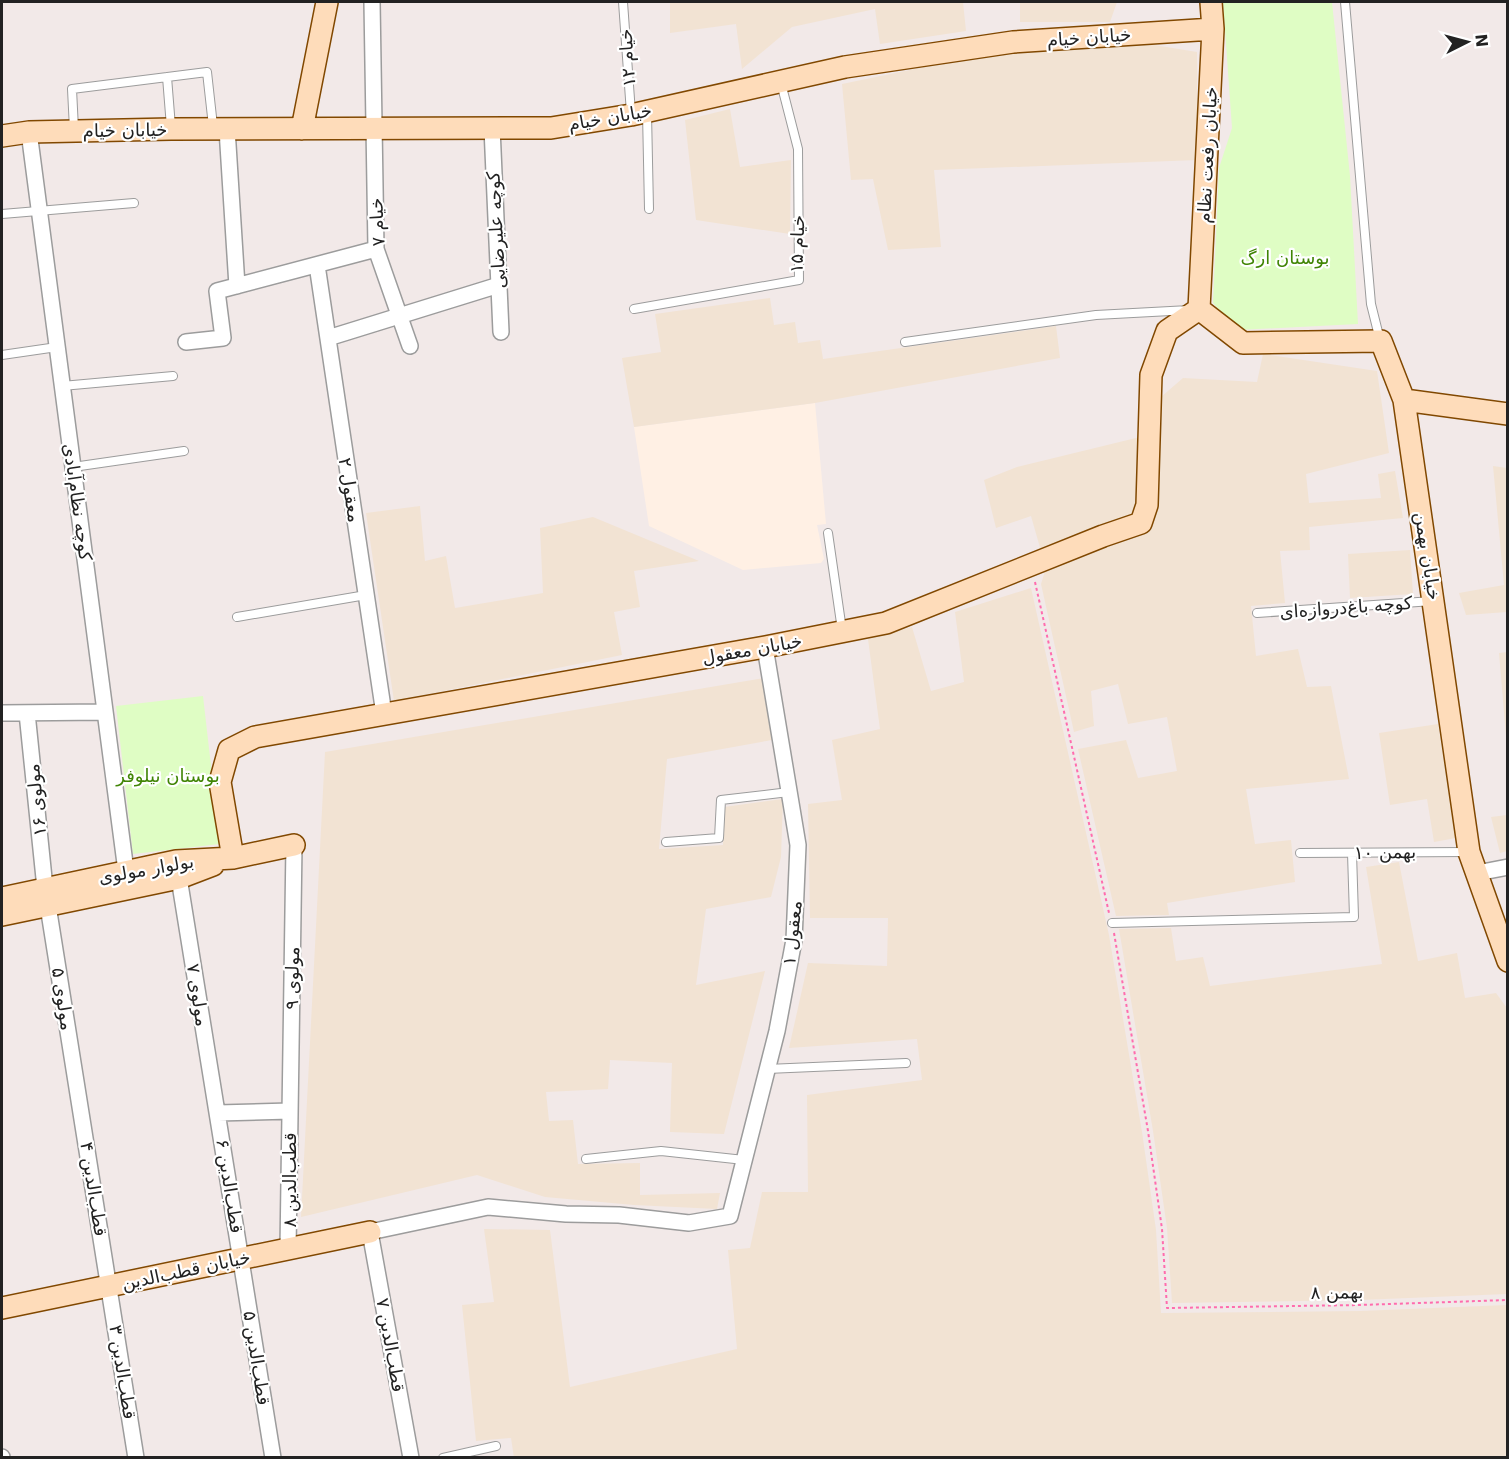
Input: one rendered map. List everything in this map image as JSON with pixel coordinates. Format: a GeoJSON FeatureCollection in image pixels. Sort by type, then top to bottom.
{"type":"FeatureCollection","features":[{"type":"Feature","properties":{"kind":"street"},"geometry":{"type":"LineString","coordinates":[[302,129],[327,2]]}},
{"type":"Feature","properties":{"kind":"street","name":"خیام ۷"},"geometry":{"type":"LineString","coordinates":[[372,2],[376,249],[410,346]]}},
{"type":"Feature","properties":{"kind":"street","name":"خیابان رفعت نظام"},"geometry":{"type":"LineString","coordinates":[[1199,309],[1213,28],[1211,2]]}},
{"type":"Feature","properties":{"kind":"street","name":"خیابان خیام"},"geometry":{"type":"LineString","coordinates":[[2,135],[29,132],[171,129],[551,128],[639,113],[845,67],[1013,42],[1213,28]]}},
{"type":"Feature","properties":{"kind":"street","name":"کوچه علیرضایی"},"geometry":{"type":"LineString","coordinates":[[492,128],[501,332]]}},
{"type":"Feature","properties":{"kind":"street"},"geometry":{"type":"LineString","coordinates":[[220,129],[237,286]]}},
{"type":"Feature","properties":{"kind":"street","name":"کوچه نظام‌آبادی"},"geometry":{"type":"LineString","coordinates":[[29,132],[126,871]]}},
{"type":"Feature","properties":{"kind":"street"},"geometry":{"type":"LineString","coordinates":[[186,342],[223,338],[218,291],[376,249]]}},
{"type":"Feature","properties":{"kind":"street","name":"معقول ۲"},"geometry":{"type":"LineString","coordinates":[[317,265],[384,714]]}},
{"type":"Feature","properties":{"kind":"street"},"geometry":{"type":"LineString","coordinates":[[328,338],[499,285]]}},
{"type":"Feature","properties":{"kind":"street"},"geometry":{"type":"LineString","coordinates":[[1199,309],[1243,343],[1381,341]]}},
{"type":"Feature","properties":{"kind":"street","name":"خیابان معقول"},"geometry":{"type":"LineString","coordinates":[[233,858],[220,782],[229,750],[255,737],[765,647],[886,623],[1141,523],[1147,505],[1151,375],[1167,331],[1199,309]]}},
{"type":"Feature","properties":{"kind":"street","name":"خیابان بهمن"},"geometry":{"type":"LineString","coordinates":[[1381,341],[1404,400],[1469,852],[1508,961]]}},
{"type":"Feature","properties":{"kind":"street"},"geometry":{"type":"LineString","coordinates":[[1404,400],[1508,414]]}},
{"type":"Feature","properties":{"kind":"street","name":"معقول ۱"},"geometry":{"type":"LineString","coordinates":[[370,1232],[488,1208],[566,1214],[620,1215],[689,1223],[730,1216],[777,1031],[794,940],[798,845],[765,647]]}},
{"type":"Feature","properties":{"kind":"street"},"geometry":{"type":"LineString","coordinates":[[2,713],[105,712]]}},
{"type":"Feature","properties":{"kind":"street","name":"مولوی ۱۶"},"geometry":{"type":"LineString","coordinates":[[27,713],[47,897]]}},
{"type":"Feature","properties":{"kind":"street"},"geometry":{"type":"LineString","coordinates":[[233,858],[294,845]]}},
{"type":"Feature","properties":{"kind":"street","name":"مولوی ۹"},"geometry":{"type":"LineString","coordinates":[[290,1111],[294,845]]}},
{"type":"Feature","properties":{"kind":"street","name":"بولوار مولوی"},"geometry":{"type":"LineString","coordinates":[[2,915],[47,897],[126,871],[176,861],[233,858]]}},
{"type":"Feature","properties":{"kind":"street","name":"بولوار مولوی"},"geometry":{"type":"LineString","coordinates":[[2,898],[47,897],[179,878],[233,858]]}},
{"type":"Feature","properties":{"kind":"street"},"geometry":{"type":"LineString","coordinates":[[1477,873],[1508,867]]}},
{"type":"Feature","properties":{"kind":"street","name":"مولوی ۷"},"geometry":{"type":"LineString","coordinates":[[179,878],[218,1113]]}},
{"type":"Feature","properties":{"kind":"street","name":"مولوی ۵"},"geometry":{"type":"LineString","coordinates":[[47,897],[78,1091]]}},
{"type":"Feature","properties":{"kind":"street","name":"قطب‌الدین ۴"},"geometry":{"type":"LineString","coordinates":[[78,1091],[109,1286]]}},
{"type":"Feature","properties":{"kind":"street"},"geometry":{"type":"LineString","coordinates":[[218,1113],[290,1111]]}},
{"type":"Feature","properties":{"kind":"street","name":"قطب‌الدین ۸"},"geometry":{"type":"LineString","coordinates":[[288,1249],[290,1111]]}},
{"type":"Feature","properties":{"kind":"street","name":"قطب‌الدین ۶"},"geometry":{"type":"LineString","coordinates":[[218,1113],[242,1258]]}},
{"type":"Feature","properties":{"kind":"street","name":"خیابان قطب‌الدین"},"geometry":{"type":"LineString","coordinates":[[2,1308],[370,1232]]}},
{"type":"Feature","properties":{"kind":"street","name":"قطب‌الدین ۷"},"geometry":{"type":"LineString","coordinates":[[370,1232],[411,1458]]}},
{"type":"Feature","properties":{"kind":"street","name":"قطب‌الدین ۵"},"geometry":{"type":"LineString","coordinates":[[242,1258],[273,1458]]}},
{"type":"Feature","properties":{"kind":"street","name":"قطب‌الدین ۳"},"geometry":{"type":"LineString","coordinates":[[109,1286],[136,1458]]}},
{"type":"Feature","properties":{"kind":"lane","name":"خیام ۱۲"},"geometry":{"type":"LineString","coordinates":[[623,2],[639,113],[649,209]]}},
{"type":"Feature","properties":{"kind":"lane"},"geometry":{"type":"LineString","coordinates":[[1345,2],[1371,304],[1381,341]]}},
{"type":"Feature","properties":{"kind":"lane"},"geometry":{"type":"LineString","coordinates":[[74,131],[72,89],[207,72],[220,129]]}},
{"type":"Feature","properties":{"kind":"lane"},"geometry":{"type":"LineString","coordinates":[[167,77],[171,129]]}},
{"type":"Feature","properties":{"kind":"lane","name":"خیام ۱۵"},"geometry":{"type":"LineString","coordinates":[[634,309],[799,280],[798,149],[780,81]]}},
{"type":"Feature","properties":{"kind":"lane"},"geometry":{"type":"LineString","coordinates":[[2,214],[134,203]]}},
{"type":"Feature","properties":{"kind":"lane"},"geometry":{"type":"LineString","coordinates":[[905,342],[1096,315],[1199,309]]}},
{"type":"Feature","properties":{"kind":"lane"},"geometry":{"type":"LineString","coordinates":[[2,355],[57,347]]}},
{"type":"Feature","properties":{"kind":"lane"},"geometry":{"type":"LineString","coordinates":[[62,386],[173,376]]}},
{"type":"Feature","properties":{"kind":"lane"},"geometry":{"type":"LineString","coordinates":[[73,467],[184,451]]}},
{"type":"Feature","properties":{"kind":"lane"},"geometry":{"type":"LineString","coordinates":[[828,533],[842,632]]}},
{"type":"Feature","properties":{"kind":"lane"},"geometry":{"type":"LineString","coordinates":[[237,617],[366,595]]}},
{"type":"Feature","properties":{"kind":"lane","name":"کوچه باغ‌دروازه‌ای"},"geometry":{"type":"LineString","coordinates":[[1257,613],[1434,601]]}},
{"type":"Feature","properties":{"kind":"lane"},"geometry":{"type":"LineString","coordinates":[[666,842],[718,838],[721,800],[789,792]]}},
{"type":"Feature","properties":{"kind":"lane","name":"بهمن ۱۰"},"geometry":{"type":"LineString","coordinates":[[1300,853],[1469,852]]}},
{"type":"Feature","properties":{"kind":"lane"},"geometry":{"type":"LineString","coordinates":[[1112,923],[1354,917],[1352,853]]}},
{"type":"Feature","properties":{"kind":"lane"},"geometry":{"type":"LineString","coordinates":[[767,1070],[906,1063]]}},
{"type":"Feature","properties":{"kind":"lane"},"geometry":{"type":"LineString","coordinates":[[586,1159],[661,1151],[744,1160]]}},
{"type":"Feature","properties":{"kind":"lane"},"geometry":{"type":"LineString","coordinates":[[443,1458],[496,1446]]}},
{"type":"Feature","properties":{"kind":"path"},"geometry":{"type":"LineString","coordinates":[[1031,565],[1112,923]]}},
{"type":"Feature","properties":{"kind":"path","name":"بهمن ۸"},"geometry":{"type":"LineString","coordinates":[[1112,923],[1162,1229],[1167,1308],[1508,1300]]}},
{"type":"Feature","properties":{"kind":"shaded area"},"geometry":{"type":"Polygon","coordinates":[[[670,2],[963,2],[966,31],[880,44],[875,9],[792,27],[742,69],[736,24],[670,33],[670,2]]]}},
{"type":"Feature","properties":{"kind":"shaded area"},"geometry":{"type":"Polygon","coordinates":[[[1020,2],[1117,2],[1110,22],[1020,22],[1020,2]]]}},
{"type":"Feature","properties":{"kind":"shaded area"},"geometry":{"type":"Polygon","coordinates":[[[1142,43],[1197,52],[1197,160],[934,170],[941,247],[888,250],[873,179],[851,180],[842,84],[997,52],[1142,43]]]}},
{"type":"Feature","properties":{"kind":"shaded area"},"geometry":{"type":"Polygon","coordinates":[[[730,109],[740,167],[791,160],[790,234],[696,220],[685,120],[730,109]]]}},
{"type":"Feature","properties":{"kind":"shaded area"},"geometry":{"type":"Polygon","coordinates":[[[770,298],[774,325],[795,322],[798,343],[820,340],[823,359],[1056,326],[1060,358],[815,403],[634,427],[622,358],[661,352],[655,314],[770,298]]]}},
{"type":"Feature","properties":{"kind":"shaded area"},"geometry":{"type":"Polygon","coordinates":[[[1263,354],[1377,371],[1389,453],[1306,474],[1309,503],[1381,498],[1378,474],[1395,471],[1403,518],[1309,527],[1310,550],[1280,551],[1285,603],[1251,606],[1256,656],[1298,649],[1307,687],[1331,686],[1349,779],[1246,789],[1255,844],[1291,840],[1295,882],[1167,903],[1169,915],[1116,916],[1078,749],[1126,740],[1138,778],[1177,771],[1167,717],[1128,724],[1118,684],[1091,691],[1094,726],[1074,732],[1041,584],[1046,568],[1148,529],[1161,397],[1183,378],[1257,382],[1263,354]]]}},
{"type":"Feature","properties":{"kind":"shaded area"},"geometry":{"type":"Polygon","coordinates":[[[815,403],[826,524],[817,525],[824,559],[821,563],[743,570],[649,526],[634,427],[815,403]]]}},
{"type":"Feature","properties":{"kind":"shaded area"},"geometry":{"type":"Polygon","coordinates":[[[1140,437],[1138,504],[1134,516],[1041,551],[1031,516],[996,528],[984,480],[1017,467],[1140,437]]]}},
{"type":"Feature","properties":{"kind":"shaded area"},"geometry":{"type":"Polygon","coordinates":[[[1493,466],[1507,468],[1507,612],[1466,615],[1459,593],[1504,585],[1493,466]]]}},
{"type":"Feature","properties":{"kind":"shaded area"},"geometry":{"type":"Polygon","coordinates":[[[420,506],[425,561],[446,556],[455,608],[543,593],[540,528],[593,517],[699,561],[634,571],[640,607],[614,612],[622,655],[394,701],[366,513],[420,506]]]}},
{"type":"Feature","properties":{"kind":"shaded area"},"geometry":{"type":"Polygon","coordinates":[[[1410,550],[1413,594],[1350,598],[1348,554],[1410,550]]]}},
{"type":"Feature","properties":{"kind":"shaded area"},"geometry":{"type":"Polygon","coordinates":[[[1031,588],[1109,935],[1156,1230],[1161,1313],[1360,1311],[1507,1305],[1507,1457],[514,1458],[511,1438],[476,1441],[462,1305],[494,1302],[484,1229],[550,1230],[570,1387],[737,1349],[728,1250],[750,1248],[762,1192],[808,1192],[807,1095],[922,1080],[917,1039],[789,1048],[808,963],[887,966],[888,918],[810,918],[808,804],[842,800],[832,740],[880,729],[868,639],[912,627],[931,691],[964,682],[955,612],[1031,588]]]}},
{"type":"Feature","properties":{"kind":"shaded area"},"geometry":{"type":"Polygon","coordinates":[[[1507,652],[1508,748],[1499,653],[1507,652]]]}},
{"type":"Feature","properties":{"kind":"shaded area"},"geometry":{"type":"Polygon","coordinates":[[[764,678],[772,740],[667,759],[659,849],[723,845],[724,807],[783,799],[781,857],[771,897],[706,909],[696,985],[765,971],[724,1134],[670,1132],[672,1063],[610,1060],[608,1089],[546,1092],[549,1121],[573,1120],[578,1164],[640,1163],[640,1195],[720,1193],[717,1209],[545,1197],[477,1175],[301,1217],[325,752],[764,678]]]}},
{"type":"Feature","properties":{"kind":"shaded area"},"geometry":{"type":"Polygon","coordinates":[[[1438,724],[1456,838],[1434,842],[1427,799],[1390,805],[1379,733],[1438,724]]]}},
{"type":"Feature","properties":{"kind":"shaded area"},"geometry":{"type":"Polygon","coordinates":[[[1507,815],[1507,851],[1500,853],[1491,817],[1507,815]]]}},
{"type":"Feature","properties":{"kind":"shaded area"},"geometry":{"type":"Polygon","coordinates":[[[1399,862],[1418,961],[1457,953],[1465,998],[1496,993],[1507,1008],[1507,1294],[1360,1300],[1172,1303],[1167,1228],[1119,929],[1171,928],[1176,961],[1203,957],[1210,986],[1382,964],[1366,867],[1399,862]]]}},
{"type":"Feature","properties":{"kind":"green space","name":"بوستان ارگ"},"geometry":{"type":"Polygon","coordinates":[[[1223,2],[1332,2],[1350,176],[1358,324],[1238,330],[1213,303],[1219,168],[1232,128],[1223,2]]]}},
{"type":"Feature","properties":{"kind":"green space","name":"بوستان نیلوفر"},"geometry":{"type":"Polygon","coordinates":[[[203,696],[220,844],[133,854],[116,706],[203,696]]]}}]}
